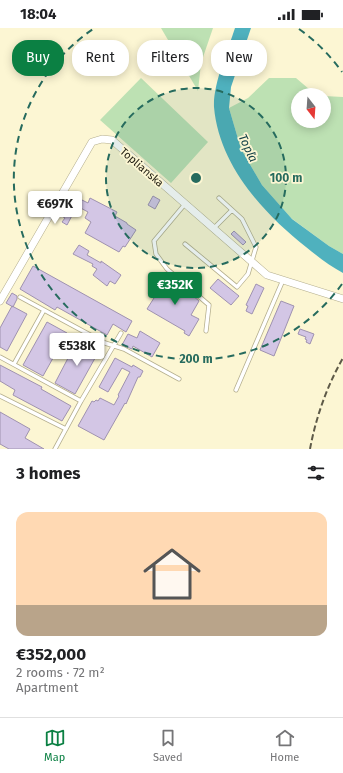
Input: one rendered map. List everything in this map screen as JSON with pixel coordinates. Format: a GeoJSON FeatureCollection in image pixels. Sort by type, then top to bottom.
{"type":"FeatureCollection","features":[{"type":"Feature","properties":{"kind":"street","name":"Toplianska"},"geometry":{"type":"LineString","coordinates":[[0,301],[92,142],[102,138],[112,140],[267,275],[343,299]]}},
{"type":"Feature","properties":{"kind":"lane"},"geometry":{"type":"LineString","coordinates":[[186,244],[237,287],[248,274],[256,247],[242,219],[219,198]]}},
{"type":"Feature","properties":{"kind":"lane"},"geometry":{"type":"LineString","coordinates":[[184,204],[154,241],[156,254],[167,268],[208,305],[206,331]]}},
{"type":"Feature","properties":{"kind":"lane"},"geometry":{"type":"LineString","coordinates":[[213,229],[232,210]]}},
{"type":"Feature","properties":{"kind":"lane"},"geometry":{"type":"LineString","coordinates":[[236,390],[283,280]]}},
{"type":"Feature","properties":{"kind":"lane"},"geometry":{"type":"LineString","coordinates":[[20,297],[105,343],[124,349],[179,379]]}},
{"type":"Feature","properties":{"kind":"lane"},"geometry":{"type":"LineString","coordinates":[[14,364],[44,310]]}},
{"type":"Feature","properties":{"kind":"lane"},"geometry":{"type":"LineString","coordinates":[[55,449],[121,333]]}},
{"type":"Feature","properties":{"kind":"lane"},"geometry":{"type":"LineString","coordinates":[[0,358],[14,364],[81,401]]}},
{"type":"Feature","properties":{"kind":"lane"},"geometry":{"type":"LineString","coordinates":[[0,396],[66,429]]}},
{"type":"Feature","properties":{"kind":"green space"},"geometry":{"type":"Polygon","coordinates":[[[161,28],[213,28],[203,57],[203,40],[168,40],[161,28]]]}},
{"type":"Feature","properties":{"kind":"green space"},"geometry":{"type":"Polygon","coordinates":[[[189,76],[200,76],[198,91],[189,76]]]}},
{"type":"Feature","properties":{"kind":"green space"},"geometry":{"type":"Polygon","coordinates":[[[141,78],[208,142],[171,183],[100,120],[141,78]]]}},
{"type":"Feature","properties":{"kind":"green space"},"geometry":{"type":"Polygon","coordinates":[[[269,78],[296,78],[308,88],[291,88],[291,128],[331,128],[331,96],[343,97],[343,254],[329,246],[291,218],[262,185],[241,149],[229,108],[248,98],[269,78]]]}},
{"type":"Feature","properties":{"kind":"water"},"geometry":{"type":"Polygon","coordinates":[[[235,28],[251,28],[247,40],[231,40],[235,28]]]}},
{"type":"Feature","properties":{"kind":"water"},"geometry":{"type":"Polygon","coordinates":[[[219,76],[235,76],[231,87],[229,108],[241,149],[262,185],[292,219],[329,246],[343,254],[343,273],[315,254],[274,219],[259,203],[234,168],[224,149],[214,107],[214,98],[219,76]]]}},
{"type":"Feature","properties":{"kind":"building"},"geometry":{"type":"Polygon","coordinates":[[[153,196],[160,200],[155,209],[148,205],[153,196]]]}},
{"type":"Feature","properties":{"kind":"building"},"geometry":{"type":"Polygon","coordinates":[[[76,197],[88,203],[90,198],[117,212],[115,216],[136,230],[125,247],[123,246],[119,252],[85,233],[91,222],[85,218],[88,212],[77,206],[67,225],[62,222],[65,218],[57,213],[65,199],[73,202],[76,197]]]}},
{"type":"Feature","properties":{"kind":"building"},"geometry":{"type":"Polygon","coordinates":[[[234,231],[246,242],[243,245],[231,234],[234,231]]]}},
{"type":"Feature","properties":{"kind":"building"},"geometry":{"type":"Polygon","coordinates":[[[79,245],[89,251],[87,255],[101,263],[101,261],[121,275],[115,284],[110,281],[107,286],[93,275],[97,269],[92,266],[93,264],[73,254],[79,245]]]}},
{"type":"Feature","properties":{"kind":"building"},"geometry":{"type":"Polygon","coordinates":[[[33,266],[132,321],[126,332],[113,324],[107,335],[57,307],[55,310],[20,289],[33,266]]]}},
{"type":"Feature","properties":{"kind":"building"},"geometry":{"type":"Polygon","coordinates":[[[163,278],[192,295],[199,301],[191,315],[199,319],[189,336],[184,333],[185,331],[147,309],[154,298],[151,297],[163,278]]]}},
{"type":"Feature","properties":{"kind":"building"},"geometry":{"type":"Polygon","coordinates":[[[218,279],[239,296],[231,305],[210,288],[218,279]]]}},
{"type":"Feature","properties":{"kind":"building"},"geometry":{"type":"Polygon","coordinates":[[[256,284],[264,288],[252,314],[246,311],[248,306],[246,305],[256,284]]]}},
{"type":"Feature","properties":{"kind":"building"},"geometry":{"type":"Polygon","coordinates":[[[12,293],[17,296],[13,307],[6,303],[12,293]]]}},
{"type":"Feature","properties":{"kind":"building"},"geometry":{"type":"Polygon","coordinates":[[[281,301],[294,306],[274,356],[260,350],[281,301]]]}},
{"type":"Feature","properties":{"kind":"building"},"geometry":{"type":"Polygon","coordinates":[[[12,306],[27,314],[7,351],[0,347],[0,328],[12,306]]]}},
{"type":"Feature","properties":{"kind":"building"},"geometry":{"type":"Polygon","coordinates":[[[47,322],[67,333],[43,376],[23,365],[47,322]]]}},
{"type":"Feature","properties":{"kind":"building"},"geometry":{"type":"Polygon","coordinates":[[[300,329],[314,334],[310,344],[306,342],[306,337],[298,334],[300,329]]]}},
{"type":"Feature","properties":{"kind":"building"},"geometry":{"type":"Polygon","coordinates":[[[140,331],[160,343],[152,357],[133,346],[132,349],[122,345],[128,334],[137,338],[140,331]]]}},
{"type":"Feature","properties":{"kind":"building"},"geometry":{"type":"Polygon","coordinates":[[[78,339],[99,351],[75,394],[55,383],[78,339]]]}},
{"type":"Feature","properties":{"kind":"building"},"geometry":{"type":"Polygon","coordinates":[[[115,358],[132,367],[133,365],[143,371],[140,377],[138,377],[126,404],[125,403],[104,440],[78,426],[92,401],[98,401],[100,398],[114,405],[119,396],[118,395],[130,372],[122,368],[108,392],[99,387],[115,358]]]}},
{"type":"Feature","properties":{"kind":"building"},"geometry":{"type":"Polygon","coordinates":[[[0,365],[42,387],[41,389],[71,406],[62,421],[13,395],[15,390],[0,381],[0,365]]]}},
{"type":"Feature","properties":{"kind":"building"},"geometry":{"type":"Polygon","coordinates":[[[0,412],[30,429],[25,438],[44,449],[9,449],[0,444],[0,412]]]}},
{"type":"Feature","properties":{"kind":"railway"},"geometry":{"type":"LineString","coordinates":[[310,449],[315,425],[323,402],[343,358]]}},
{"type":"Feature","properties":{"kind":"water label","name":"Topľa"},"geometry":{"type":"Point","coordinates":[248,148]}}]}
